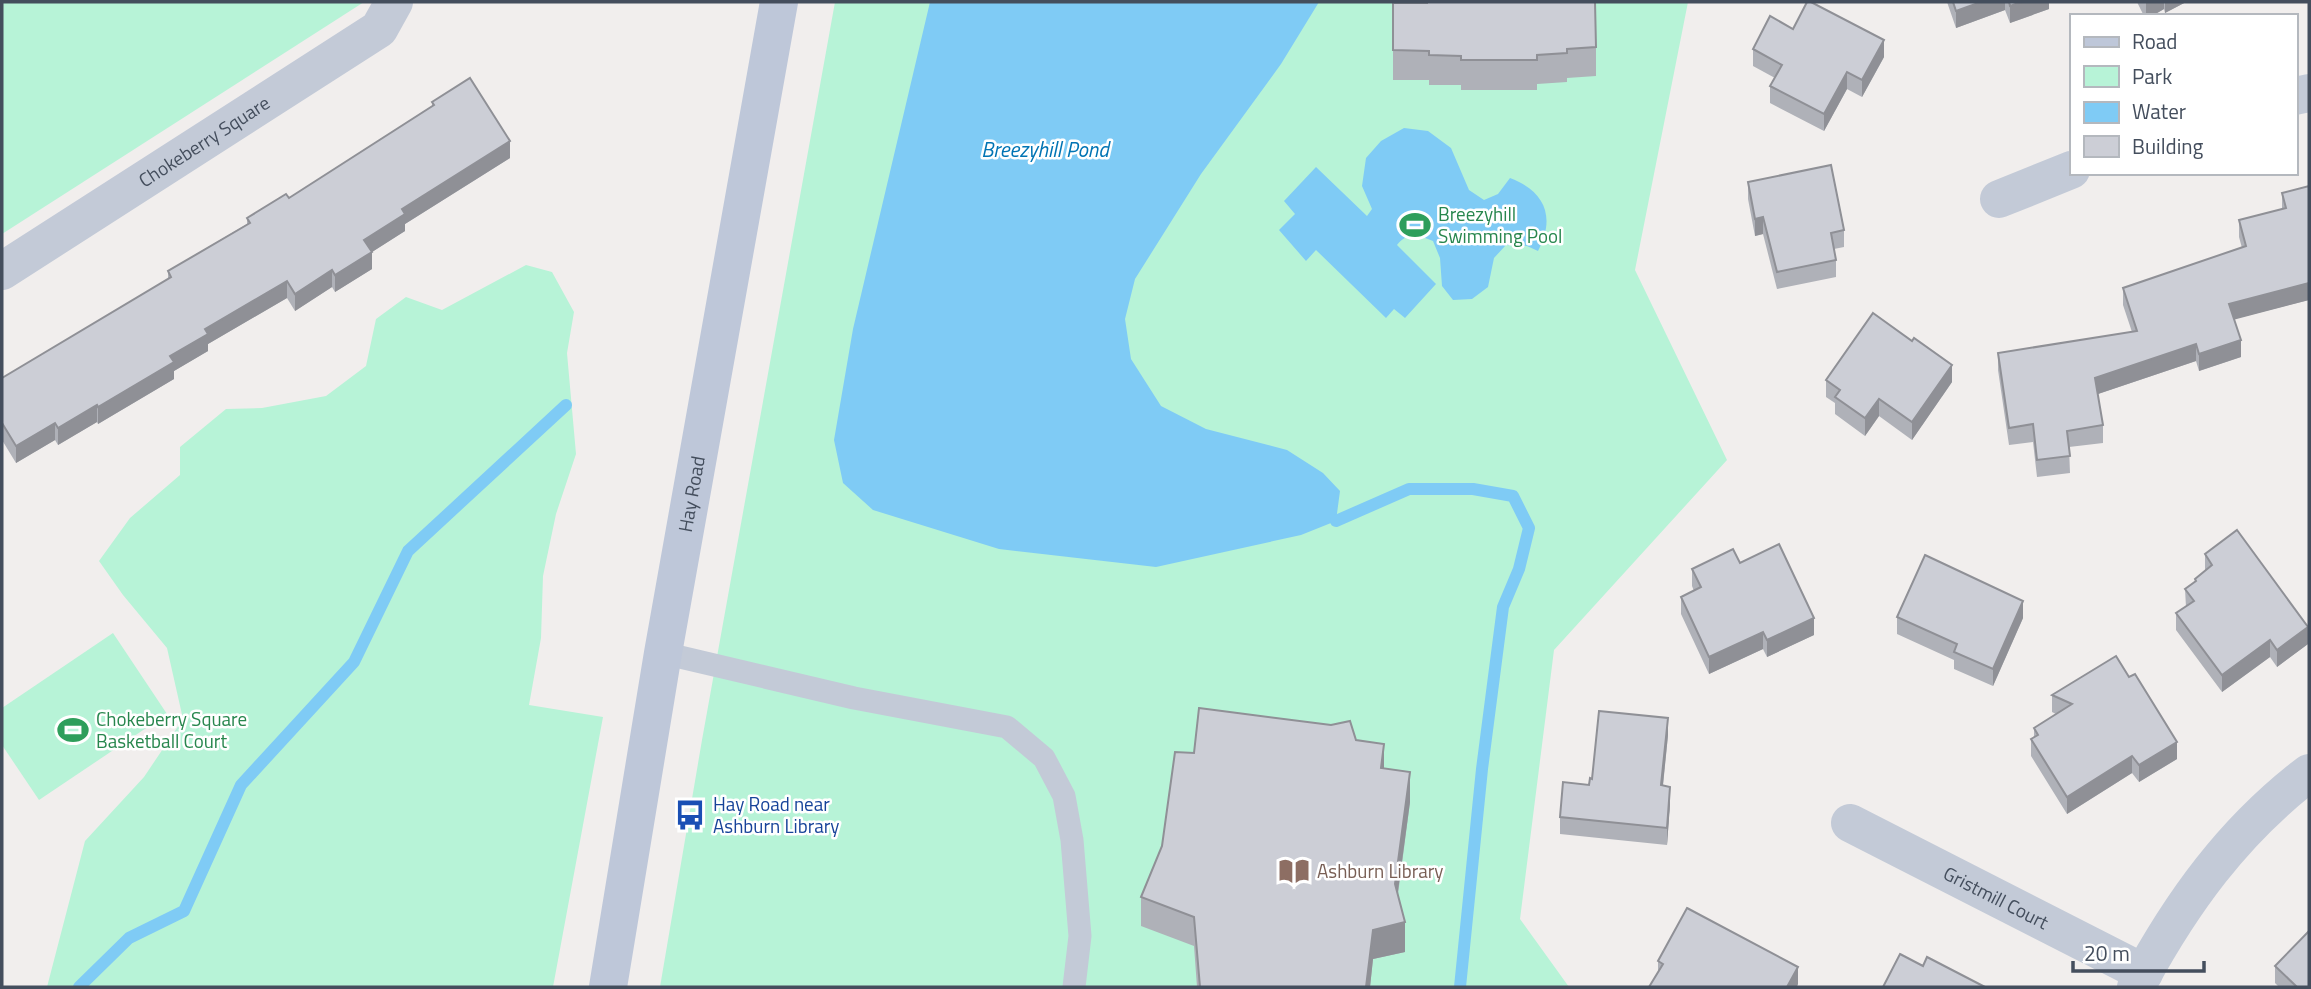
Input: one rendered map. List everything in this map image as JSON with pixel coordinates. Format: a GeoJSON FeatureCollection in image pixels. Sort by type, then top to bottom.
{"type":"FeatureCollection","features":[{"type":"Feature","properties":{"kind":"street","name":"Chokeberry Square"},"geometry":{"type":"LineString","coordinates":[[2,271],[379,29],[394,2]]}},
{"type":"Feature","properties":{"kind":"street","name":"Hay Road"},"geometry":{"type":"LineString","coordinates":[[608,987],[663,653],[779,2]]}},
{"type":"Feature","properties":{"kind":"street"},"geometry":{"type":"LineString","coordinates":[[1999,199],[2070,170]]}},
{"type":"Feature","properties":{"kind":"street"},"geometry":{"type":"LineString","coordinates":[[2140,980],[2168,929],[2226,851],[2260,814],[2309,773]]}},
{"type":"Feature","properties":{"kind":"street","name":"Gristmill Court"},"geometry":{"type":"LineString","coordinates":[[1850,823],[2140,980]]}},
{"type":"Feature","properties":{"kind":"lane"},"geometry":{"type":"LineString","coordinates":[[663,653],[854,698],[1007,727],[1045,758],[1064,796],[1072,840],[1080,936],[1074,987]]}},
{"type":"Feature","properties":{"kind":"green space"},"geometry":{"type":"Polygon","coordinates":[[[2,2],[364,2],[2,234],[2,2]]]}},
{"type":"Feature","properties":{"kind":"green space"},"geometry":{"type":"Polygon","coordinates":[[[835,2],[1688,2],[1635,270],[1727,460],[1554,650],[1520,919],[1569,987],[660,987],[835,2]]]}},
{"type":"Feature","properties":{"kind":"green space"},"geometry":{"type":"Polygon","coordinates":[[[526,265],[552,272],[574,312],[567,353],[576,454],[556,514],[543,576],[541,638],[529,705],[603,717],[553,987],[47,987],[85,841],[144,777],[183,719],[167,648],[99,561],[130,518],[180,475],[180,447],[226,409],[262,408],[326,396],[366,366],[376,319],[406,297],[442,310],[526,265]]]}},
{"type":"Feature","properties":{"kind":"green space","name":"Chokeberry Square Basketball Court"},"geometry":{"type":"Polygon","coordinates":[[[113,633],[167,714],[39,800],[2,745],[2,708],[113,633]]]}},
{"type":"Feature","properties":{"kind":"water","name":"Breezyhill Pond"},"geometry":{"type":"Polygon","coordinates":[[[930,2],[1319,2],[1281,64],[1201,174],[1135,279],[1125,319],[1131,359],[1161,406],[1206,429],[1287,450],[1323,473],[1340,491],[1336,521],[1301,535],[1156,567],[999,549],[873,510],[843,483],[834,440],[853,329],[930,2]]]}},
{"type":"Feature","properties":{"kind":"water","name":"Breezyhill Swimming Pool"},"geometry":{"type":"Polygon","coordinates":[[[1404,128],[1428,131],[1451,148],[1469,190],[1484,200],[1498,194],[1510,178],[1522,183],[1532,190],[1544,207],[1546,227],[1538,251],[1527,246],[1506,245],[1494,258],[1488,287],[1472,299],[1453,300],[1442,286],[1440,258],[1433,241],[1418,236],[1405,238],[1397,245],[1436,284],[1405,318],[1394,309],[1386,318],[1316,250],[1306,261],[1279,230],[1295,214],[1284,201],[1316,167],[1367,216],[1372,209],[1362,186],[1366,158],[1381,141],[1404,128]]]}},
{"type":"Feature","properties":{"kind":"building"},"geometry":{"type":"Polygon","coordinates":[[[1595,2],[1596,47],[1537,55],[1537,60],[1461,60],[1461,56],[1429,55],[1429,51],[1393,50],[1393,3],[1595,2]]]}},
{"type":"Feature","properties":{"kind":"building"},"geometry":{"type":"Polygon","coordinates":[[[1807,2],[1884,40],[1862,80],[1847,72],[1824,114],[1770,86],[1782,65],[1753,49],[1770,16],[1793,29],[1807,2]]]}},
{"type":"Feature","properties":{"kind":"building"},"geometry":{"type":"Polygon","coordinates":[[[1953,2],[1981,2],[1956,11],[1953,2]]]}},
{"type":"Feature","properties":{"kind":"building"},"geometry":{"type":"Polygon","coordinates":[[[470,78],[510,141],[402,209],[405,214],[364,240],[372,252],[335,275],[332,270],[295,294],[287,281],[205,329],[208,334],[170,356],[174,362],[98,407],[97,405],[58,428],[55,423],[16,446],[2,423],[2,378],[171,277],[168,271],[250,223],[247,218],[286,194],[289,198],[434,105],[432,102],[470,78]]]}},
{"type":"Feature","properties":{"kind":"building"},"geometry":{"type":"Polygon","coordinates":[[[1831,165],[1844,230],[1831,233],[1836,260],[1777,272],[1763,217],[1755,219],[1748,182],[1831,165]]]}},
{"type":"Feature","properties":{"kind":"building"},"geometry":{"type":"Polygon","coordinates":[[[2309,186],[2309,283],[2229,304],[2241,340],[2199,354],[2196,344],[2095,378],[2103,425],[2067,431],[2070,456],[2037,460],[2033,424],[2009,428],[1998,353],[2137,331],[2123,288],[2246,246],[2239,220],[2286,208],[2282,193],[2309,186]]]}},
{"type":"Feature","properties":{"kind":"building"},"geometry":{"type":"Polygon","coordinates":[[[1873,313],[1952,365],[1912,422],[1879,399],[1865,418],[1835,397],[1840,390],[1826,380],[1873,313]]]}},
{"type":"Feature","properties":{"kind":"building"},"geometry":{"type":"Polygon","coordinates":[[[2237,530],[2308,627],[2277,650],[2270,640],[2222,675],[2176,613],[2194,601],[2185,589],[2212,565],[2205,554],[2237,530]]]}},
{"type":"Feature","properties":{"kind":"building"},"geometry":{"type":"Polygon","coordinates":[[[1779,544],[1814,618],[1767,640],[1763,632],[1709,657],[1681,597],[1701,587],[1692,569],[1733,549],[1740,563],[1779,544]]]}},
{"type":"Feature","properties":{"kind":"building"},"geometry":{"type":"Polygon","coordinates":[[[1925,555],[2023,601],[1993,669],[1954,652],[1957,644],[1897,617],[1925,555]]]}},
{"type":"Feature","properties":{"kind":"building"},"geometry":{"type":"Polygon","coordinates":[[[2116,656],[2129,677],[2135,674],[2177,742],[2139,765],[2132,756],[2067,797],[2031,739],[2038,735],[2034,728],[2072,704],[2052,695],[2116,656]]]}},
{"type":"Feature","properties":{"kind":"building","name":"Ashburn Library"},"geometry":{"type":"Polygon","coordinates":[[[1199,708],[1331,725],[1350,721],[1356,740],[1384,744],[1381,768],[1410,772],[1395,884],[1405,922],[1373,930],[1366,987],[1200,987],[1194,917],[1141,897],[1162,846],[1175,752],[1194,753],[1199,708]]]}},
{"type":"Feature","properties":{"kind":"building"},"geometry":{"type":"Polygon","coordinates":[[[1599,711],[1668,718],[1661,785],[1670,787],[1667,828],[1560,817],[1563,782],[1589,785],[1590,778],[1592,779],[1599,711]]]}},
{"type":"Feature","properties":{"kind":"building"},"geometry":{"type":"Polygon","coordinates":[[[1687,908],[1798,967],[1787,987],[1649,987],[1663,964],[1658,961],[1687,908]]]}},
{"type":"Feature","properties":{"kind":"building"},"geometry":{"type":"Polygon","coordinates":[[[2309,931],[2309,987],[2297,987],[2275,966],[2309,931]]]}},
{"type":"Feature","properties":{"kind":"building"},"geometry":{"type":"Polygon","coordinates":[[[1900,954],[1923,966],[1927,957],[1985,987],[1883,987],[1900,954]]]}},
{"type":"Feature","properties":{"kind":"waterway"},"geometry":{"type":"LineString","coordinates":[[79,987],[129,938],[184,911],[241,785],[354,662],[408,551],[566,405]]}},
{"type":"Feature","properties":{"kind":"waterway"},"geometry":{"type":"LineString","coordinates":[[1336,521],[1409,489],[1473,489],[1513,496],[1529,528],[1519,569],[1503,607],[1482,769],[1460,987]]}},
{"type":"Feature","properties":{"kind":"place","name":"Breezyhill Swimming Pool"},"geometry":{"type":"Point","coordinates":[1415,225]}},
{"type":"Feature","properties":{"kind":"place","name":"Chokeberry Square Basketball Court"},"geometry":{"type":"Point","coordinates":[73,730]}},
{"type":"Feature","properties":{"kind":"place","name":"Hay Road near Ashburn Library"},"geometry":{"type":"Point","coordinates":[690,815]}},
{"type":"Feature","properties":{"kind":"place","name":"Ashburn Library"},"geometry":{"type":"Point","coordinates":[1294,871]}}]}
